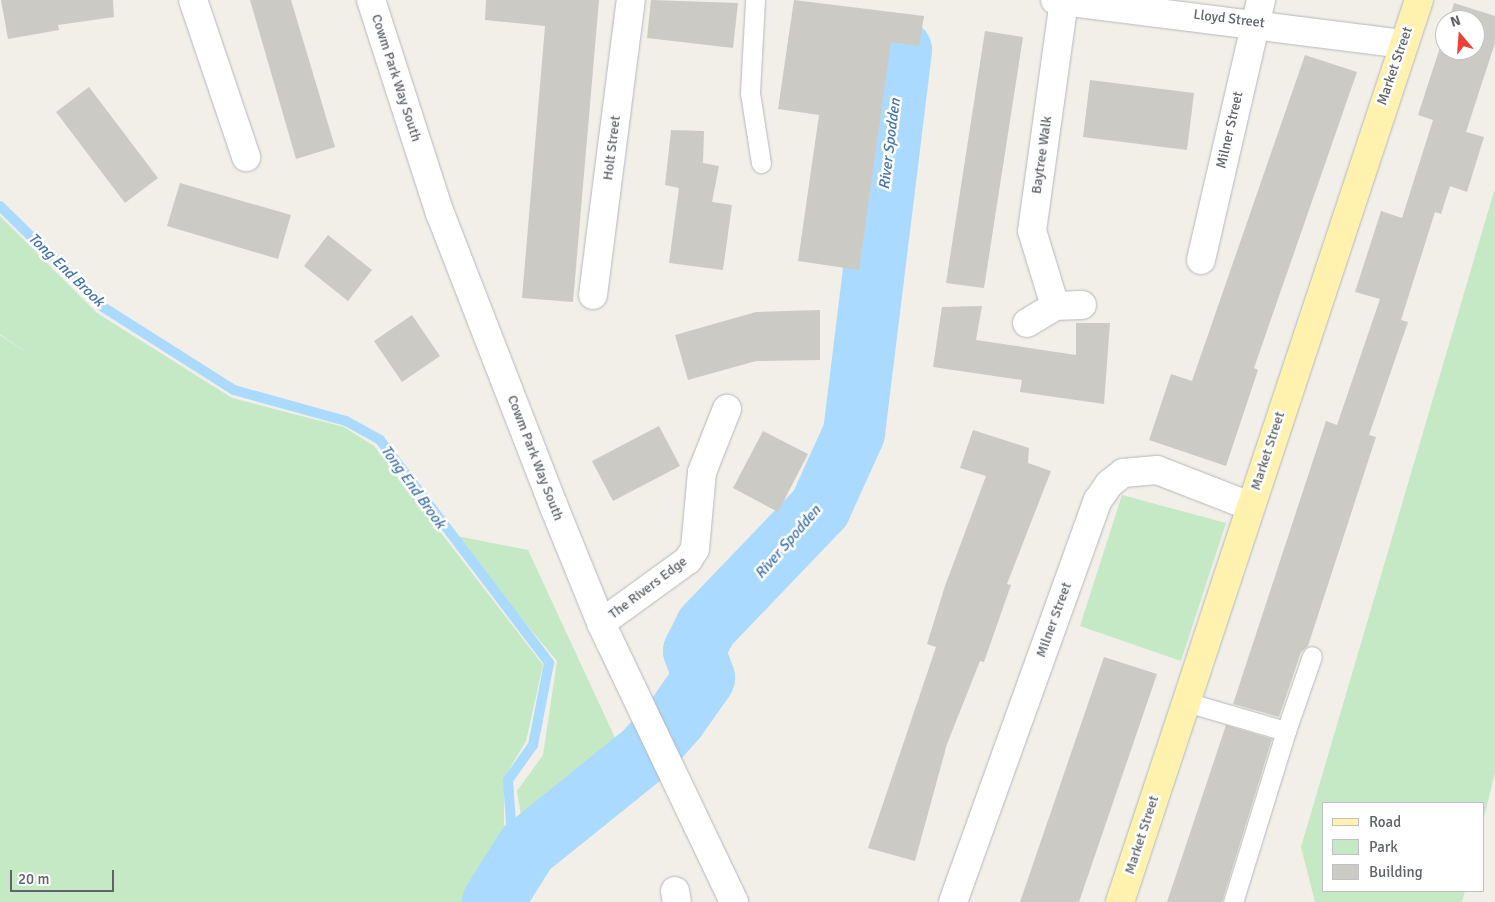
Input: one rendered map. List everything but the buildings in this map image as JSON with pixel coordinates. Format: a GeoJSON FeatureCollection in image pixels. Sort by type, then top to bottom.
{"type":"FeatureCollection","features":[{"type":"Feature","properties":{"kind":"main road","name":"Market Street"},"geometry":{"type":"LineString","coordinates":[[1120,902],[1418,0]]}},
{"type":"Feature","properties":{"kind":"street"},"geometry":{"type":"LineString","coordinates":[[193,0],[246,157]]}},
{"type":"Feature","properties":{"kind":"street","name":"Cowm Park Way South"},"geometry":{"type":"LineString","coordinates":[[371,0],[440,213],[601,623],[734,902]]}},
{"type":"Feature","properties":{"kind":"street","name":"Holt Street"},"geometry":{"type":"LineString","coordinates":[[593,295],[631,0]]}},
{"type":"Feature","properties":{"kind":"street","name":"Lloyd Street"},"geometry":{"type":"LineString","coordinates":[[1059,0],[1258,11],[1402,44]]}},
{"type":"Feature","properties":{"kind":"street","name":"Baytree Walk"},"geometry":{"type":"LineString","coordinates":[[1055,306],[1032,231],[1059,0]]}},
{"type":"Feature","properties":{"kind":"street","name":"Milner Street"},"geometry":{"type":"LineString","coordinates":[[1201,260],[1258,11]]}},
{"type":"Feature","properties":{"kind":"street"},"geometry":{"type":"LineString","coordinates":[[1027,323],[1055,306],[1082,305]]}},
{"type":"Feature","properties":{"kind":"street","name":"The Rivers Edge"},"geometry":{"type":"LineString","coordinates":[[601,623],[688,560],[695,549],[702,472],[727,409]]}},
{"type":"Feature","properties":{"kind":"street","name":"Milner Street"},"geometry":{"type":"LineString","coordinates":[[953,902],[1095,510],[1109,484],[1123,473],[1157,470],[1250,506]]}},
{"type":"Feature","properties":{"kind":"lane"},"geometry":{"type":"LineString","coordinates":[[755,0],[750,93],[762,162]]}},
{"type":"Feature","properties":{"kind":"lane"},"geometry":{"type":"LineString","coordinates":[[1233,902],[1286,731],[1312,656]]}},
{"type":"Feature","properties":{"kind":"lane"},"geometry":{"type":"LineString","coordinates":[[1186,702],[1286,731]]}},
{"type":"Feature","properties":{"kind":"green space"},"geometry":{"type":"Polygon","coordinates":[[[1495,188],[1495,773],[1485,813],[1485,802],[1322,802],[1322,892],[1465,892],[1462,902],[1315,902],[1301,847],[1495,188]]]}},
{"type":"Feature","properties":{"kind":"green space"},"geometry":{"type":"Polygon","coordinates":[[[0,216],[97,313],[232,398],[344,427],[374,446],[543,665],[526,741],[504,778],[504,824],[516,843],[481,902],[0,902],[0,335],[32,356],[0,334],[0,216]]]}},
{"type":"Feature","properties":{"kind":"green space"},"geometry":{"type":"Polygon","coordinates":[[[1122,495],[1226,523],[1181,661],[1080,626],[1122,495]]]}},
{"type":"Feature","properties":{"kind":"green space"},"geometry":{"type":"Polygon","coordinates":[[[452,535],[528,550],[623,755],[538,825],[523,829],[517,791],[543,755],[557,661],[452,535]]]}},
{"type":"Feature","properties":{"kind":"waterway","name":"River Spodden"},"geometry":{"type":"LineString","coordinates":[[493,902],[527,848],[644,754],[676,718],[704,678],[694,651],[706,627],[820,508],[854,433],[901,50]]}},
{"type":"Feature","properties":{"kind":"waterway","name":"Tong End Brook"},"geometry":{"type":"LineString","coordinates":[[0,206],[103,307],[234,390],[346,421],[380,440],[549,663],[533,745],[508,780],[511,823],[527,848]]}}]}
